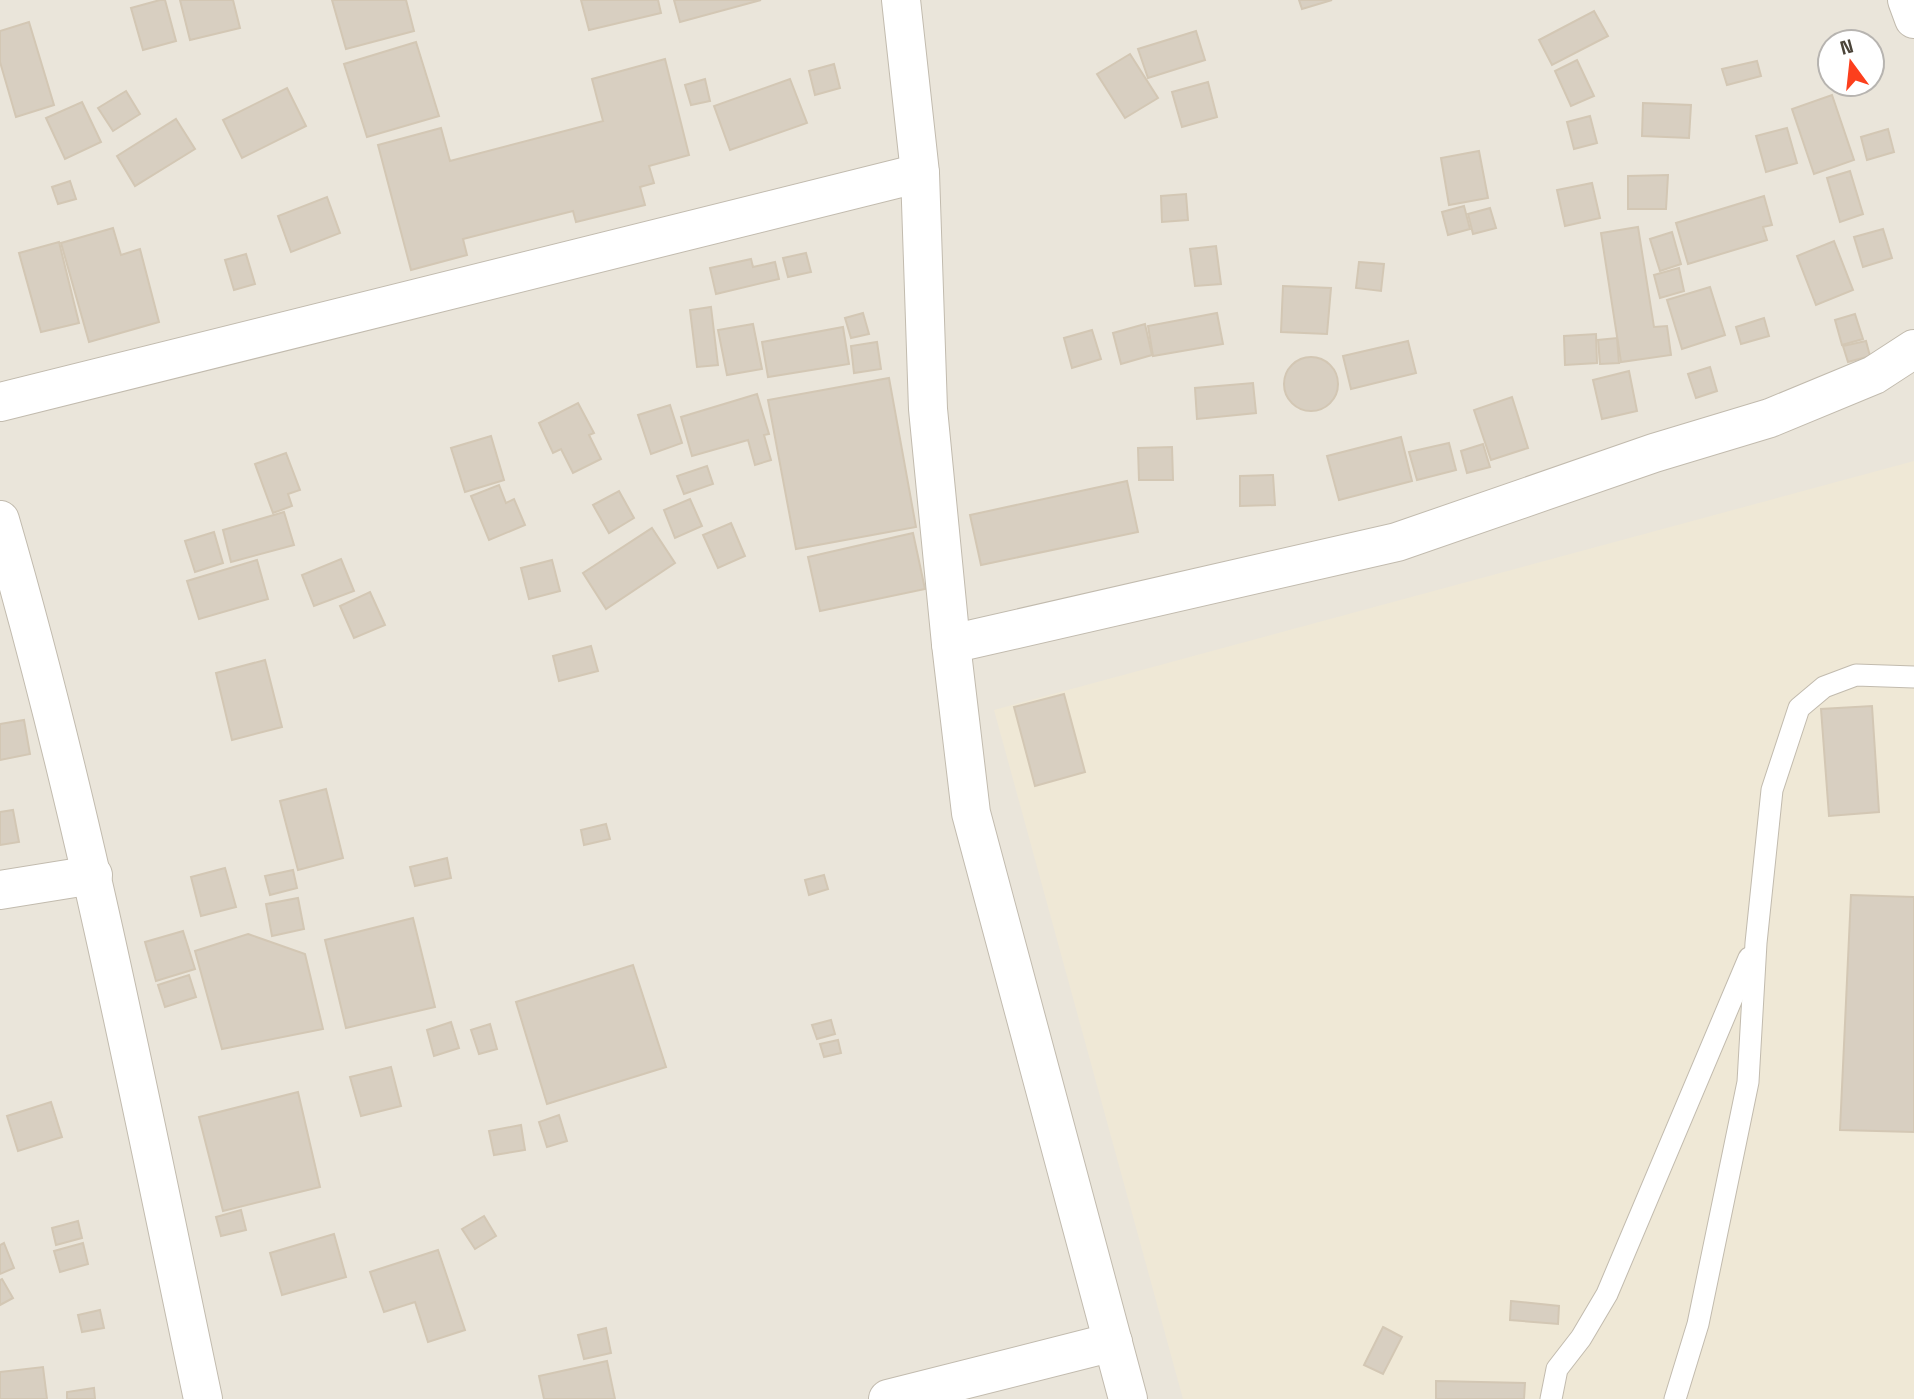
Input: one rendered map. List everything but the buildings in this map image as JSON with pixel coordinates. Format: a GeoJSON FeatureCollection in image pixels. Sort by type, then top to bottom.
{"type":"FeatureCollection","features":[{"type":"Feature","properties":{"kind":"street"},"geometry":{"type":"LineString","coordinates":[[901,0],[920,173],[928,409],[971,813],[1128,1399]]}},
{"type":"Feature","properties":{"kind":"street"},"geometry":{"type":"LineString","coordinates":[[1907,0],[1914,19]]}},
{"type":"Feature","properties":{"kind":"street"},"geometry":{"type":"LineString","coordinates":[[0,402],[920,173]]}},
{"type":"Feature","properties":{"kind":"street"},"geometry":{"type":"LineString","coordinates":[[951,644],[1397,542],[1654,453],[1770,418],[1874,375],[1914,349]]}},
{"type":"Feature","properties":{"kind":"street"},"geometry":{"type":"LineString","coordinates":[[0,520],[36,642],[93,875],[203,1399]]}},
{"type":"Feature","properties":{"kind":"street"},"geometry":{"type":"LineString","coordinates":[[0,890],[93,875]]}},
{"type":"Feature","properties":{"kind":"street"},"geometry":{"type":"LineString","coordinates":[[888,1399],[1113,1342]]}},
{"type":"Feature","properties":{"kind":"lane"},"geometry":{"type":"LineString","coordinates":[[1675,1399],[1698,1324],[1748,1082],[1756,943],[1772,790],[1799,708],[1824,687],[1856,675],[1914,677]]}},
{"type":"Feature","properties":{"kind":"lane"},"geometry":{"type":"LineString","coordinates":[[1551,1399],[1558,1369],[1608,1294],[1756,943]]}},
{"type":"Feature","properties":{"kind":"shaded area"},"geometry":{"type":"Polygon","coordinates":[[[0,0],[1914,0],[1914,1399],[0,1399],[0,0]]]}},
{"type":"Feature","properties":{"kind":"shaded area"},"geometry":{"type":"Polygon","coordinates":[[[1914,461],[1914,1399],[1183,1399],[994,710],[1914,461]]]}}]}
